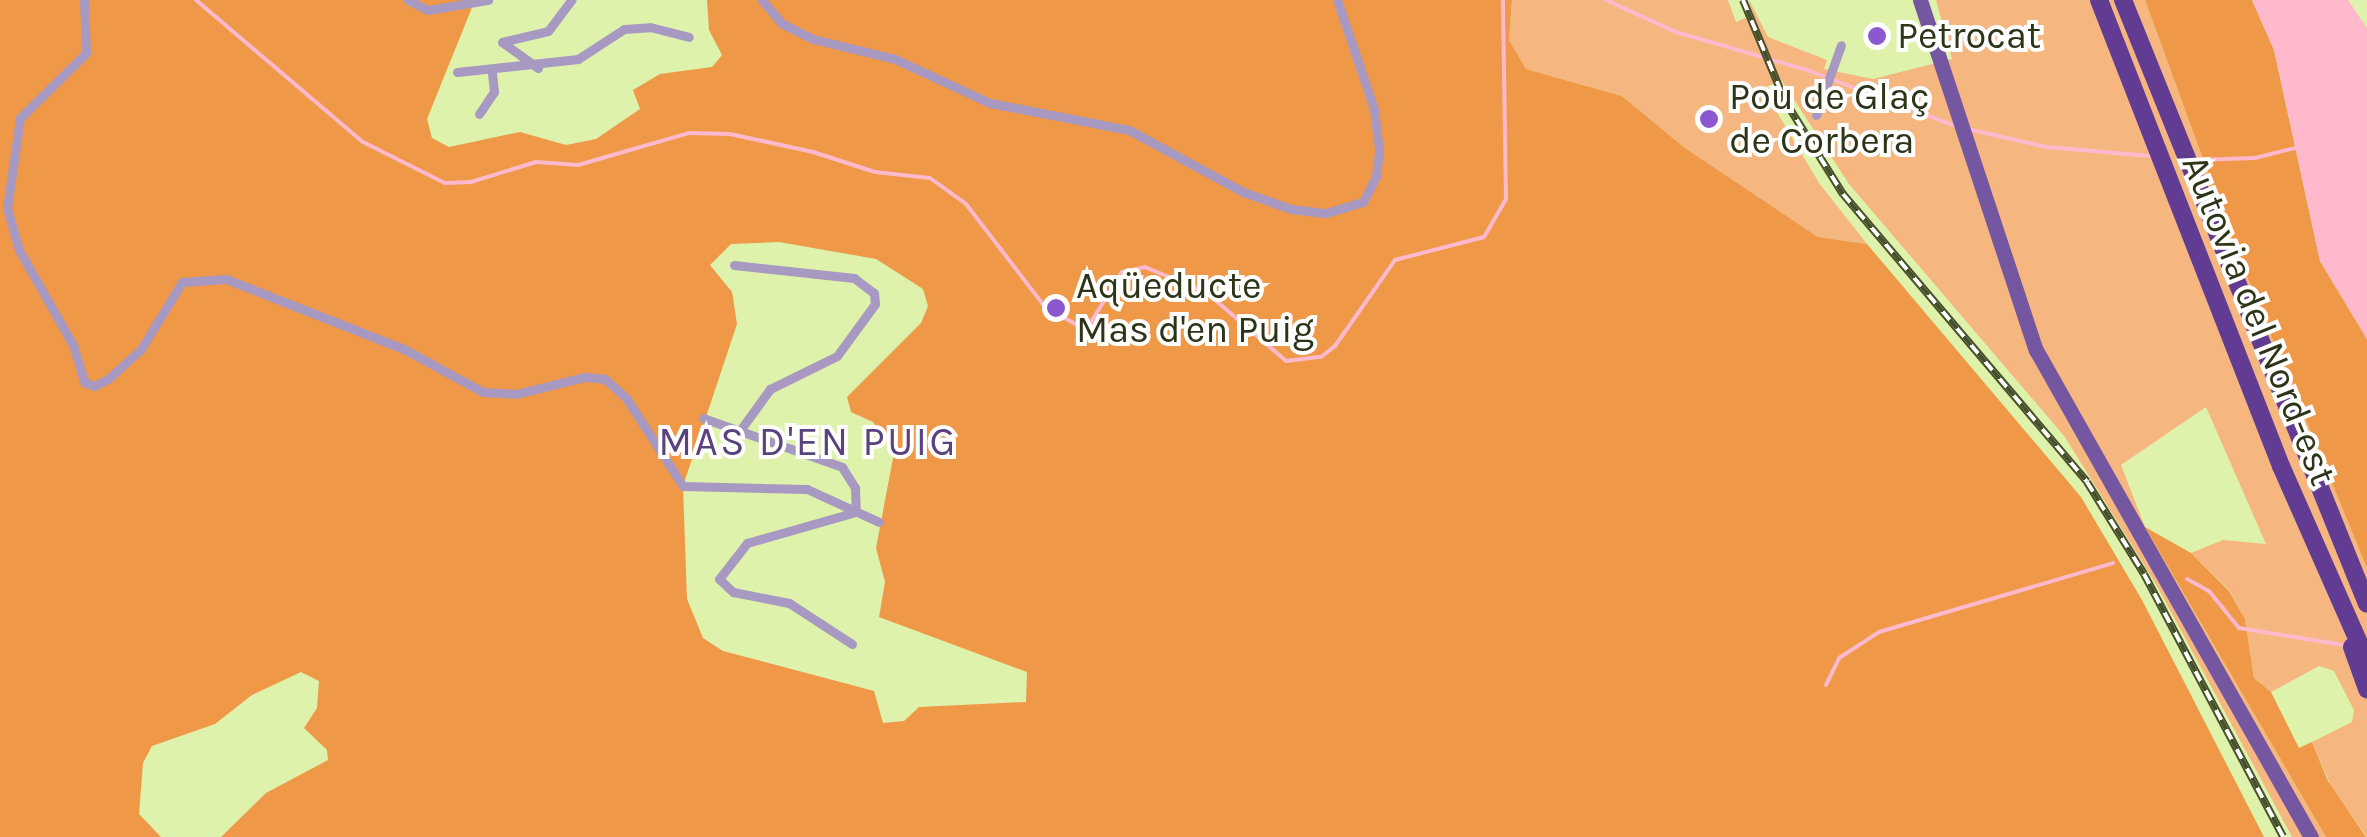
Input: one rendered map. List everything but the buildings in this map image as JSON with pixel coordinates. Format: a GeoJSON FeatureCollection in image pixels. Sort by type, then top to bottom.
{"type":"FeatureCollection","features":[{"type":"Feature","properties":{"kind":"highway","name":"Autovia del Nord-est"},"geometry":{"type":"LineString","coordinates":[[2099,0],[2215,300],[2344,610],[2365,675]]}},
{"type":"Feature","properties":{"kind":"highway","name":"Autovia del Nord-est"},"geometry":{"type":"LineString","coordinates":[[2123,0],[2367,604]]}},
{"type":"Feature","properties":{"kind":"highway"},"geometry":{"type":"LineString","coordinates":[[2324,502],[2367,577]]}},
{"type":"Feature","properties":{"kind":"main road"},"geometry":{"type":"LineString","coordinates":[[1920,0],[1931,24],[2015,299],[2052,386],[2311,837]]}},
{"type":"Feature","properties":{"kind":"main road"},"geometry":{"type":"LineString","coordinates":[[1928,0],[1931,24]]}},
{"type":"Feature","properties":{"kind":"street"},"geometry":{"type":"LineString","coordinates":[[84,0],[86,53],[22,113],[7,208],[32,279],[73,345],[84,382],[94,386],[141,349],[182,282],[226,279],[404,349],[483,392],[516,394],[584,377],[605,379],[615,384],[683,486],[807,488],[879,522]]}},
{"type":"Feature","properties":{"kind":"street"},"geometry":{"type":"LineString","coordinates":[[408,0],[428,10],[488,0]]}},
{"type":"Feature","properties":{"kind":"street"},"geometry":{"type":"LineString","coordinates":[[538,68],[502,42],[548,31],[571,0]]}},
{"type":"Feature","properties":{"kind":"street"},"geometry":{"type":"LineString","coordinates":[[762,0],[791,30],[895,59],[990,103],[1129,130],[1274,204],[1338,213],[1367,198],[1379,150],[1374,109],[1337,0]]}},
{"type":"Feature","properties":{"kind":"street"},"geometry":{"type":"LineString","coordinates":[[457,72],[538,68],[578,59],[624,29],[650,26],[689,37]]}},
{"type":"Feature","properties":{"kind":"street"},"geometry":{"type":"LineString","coordinates":[[1816,115],[1841,45]]}},
{"type":"Feature","properties":{"kind":"street"},"geometry":{"type":"LineString","coordinates":[[478,114],[494,92],[492,72]]}},
{"type":"Feature","properties":{"kind":"street"},"geometry":{"type":"LineString","coordinates":[[734,265],[840,274],[866,286],[875,304],[837,356],[770,389],[741,429]]}},
{"type":"Feature","properties":{"kind":"street"},"geometry":{"type":"LineString","coordinates":[[703,418],[842,468],[851,476],[856,512]]}},
{"type":"Feature","properties":{"kind":"street"},"geometry":{"type":"LineString","coordinates":[[852,644],[789,602],[732,592],[719,579],[747,544],[856,512]]}},
{"type":"Feature","properties":{"kind":"shaded area"},"geometry":{"type":"Polygon","coordinates":[[[0,0],[475,0],[427,119],[432,138],[449,147],[520,132],[566,145],[596,139],[640,109],[633,90],[660,74],[712,67],[722,55],[709,30],[707,0],[1512,0],[1509,40],[1526,69],[1622,96],[1685,148],[1818,237],[1867,244],[2081,497],[2142,600],[2264,837],[221,837],[266,793],[328,760],[327,750],[304,728],[317,708],[319,681],[301,672],[252,695],[215,724],[152,746],[143,763],[139,814],[161,837],[0,837],[0,0]],[[779,242],[731,244],[710,265],[732,292],[737,324],[683,486],[687,599],[703,638],[723,651],[874,691],[883,723],[904,721],[919,707],[1026,702],[1027,672],[879,617],[885,582],[876,548],[894,453],[873,422],[851,412],[847,397],[921,323],[928,306],[923,289],[876,259],[779,242]]]}},
{"type":"Feature","properties":{"kind":"shaded area"},"geometry":{"type":"Polygon","coordinates":[[[1512,0],[1728,0],[1736,22],[1751,16],[1749,0],[1768,37],[1827,60],[1824,69],[1873,79],[1952,59],[1936,0],[2145,0],[2238,255],[2367,568],[2367,837],[2332,788],[2312,742],[2352,722],[2354,710],[2334,671],[2319,666],[2271,692],[2254,678],[2245,619],[2229,590],[2191,553],[2223,540],[2266,544],[2206,407],[2121,465],[2145,527],[2326,837],[2292,837],[2157,586],[2065,437],[1849,184],[1782,81],[1765,87],[1778,114],[1819,183],[1867,244],[1818,237],[1685,148],[1622,96],[1526,69],[1509,40],[1512,0]]]}},
{"type":"Feature","properties":{"kind":"shaded area"},"geometry":{"type":"Polygon","coordinates":[[[2145,0],[2252,0],[2274,50],[2320,261],[2367,339],[2367,568],[2238,255],[2145,0]]]}},
{"type":"Feature","properties":{"kind":"shaded area"},"geometry":{"type":"Polygon","coordinates":[[[2252,0],[2348,0],[2367,28],[2367,339],[2320,261],[2274,50],[2252,0]]]}},
{"type":"Feature","properties":{"kind":"shaded area"},"geometry":{"type":"Polygon","coordinates":[[[2145,527],[2191,553],[2229,591],[2245,619],[2254,678],[2271,692],[2299,748],[2312,742],[2328,781],[2366,837],[2326,837],[2145,527]]]}},
{"type":"Feature","properties":{"kind":"waterway"},"geometry":{"type":"LineString","coordinates":[[196,0],[363,142],[445,183],[471,182],[536,162],[578,165],[689,133],[730,134],[813,152],[875,172],[930,178],[966,204],[1045,307],[1086,330],[1122,272],[1145,267],[1207,293],[1286,361],[1321,357],[1335,346],[1395,260],[1484,237],[1506,199],[1503,0]]}},
{"type":"Feature","properties":{"kind":"waterway"},"geometry":{"type":"LineString","coordinates":[[1606,0],[1676,32],[1807,70],[1958,127]]}},
{"type":"Feature","properties":{"kind":"waterway"},"geometry":{"type":"LineString","coordinates":[[1968,129],[2046,147],[2151,156]]}},
{"type":"Feature","properties":{"kind":"waterway"},"geometry":{"type":"LineString","coordinates":[[2195,160],[2255,158],[2299,147]]}},
{"type":"Feature","properties":{"kind":"waterway"},"geometry":{"type":"LineString","coordinates":[[1826,685],[1839,658],[1879,632],[2113,563]]}},
{"type":"Feature","properties":{"kind":"waterway"},"geometry":{"type":"LineString","coordinates":[[2187,579],[2209,591],[2239,628],[2344,645]]}},
{"type":"Feature","properties":{"kind":"railway"},"geometry":{"type":"LineString","coordinates":[[1743,0],[1785,101],[1843,194],[2087,482],[2144,574],[2283,837]]}},
{"type":"Feature","properties":{"kind":"place","name":"Petrocat"},"geometry":{"type":"Point","coordinates":[1877,36]}},
{"type":"Feature","properties":{"kind":"place","name":"Pou de Glaç de Corbera"},"geometry":{"type":"Point","coordinates":[1709,119]}},
{"type":"Feature","properties":{"kind":"place","name":"Aqüeducte Mas d'en Puig"},"geometry":{"type":"Point","coordinates":[1056,308]}},
{"type":"Feature","properties":{"kind":"district","name":"MAS D'EN PUIG"},"geometry":{"type":"Point","coordinates":[808,442]}}]}
